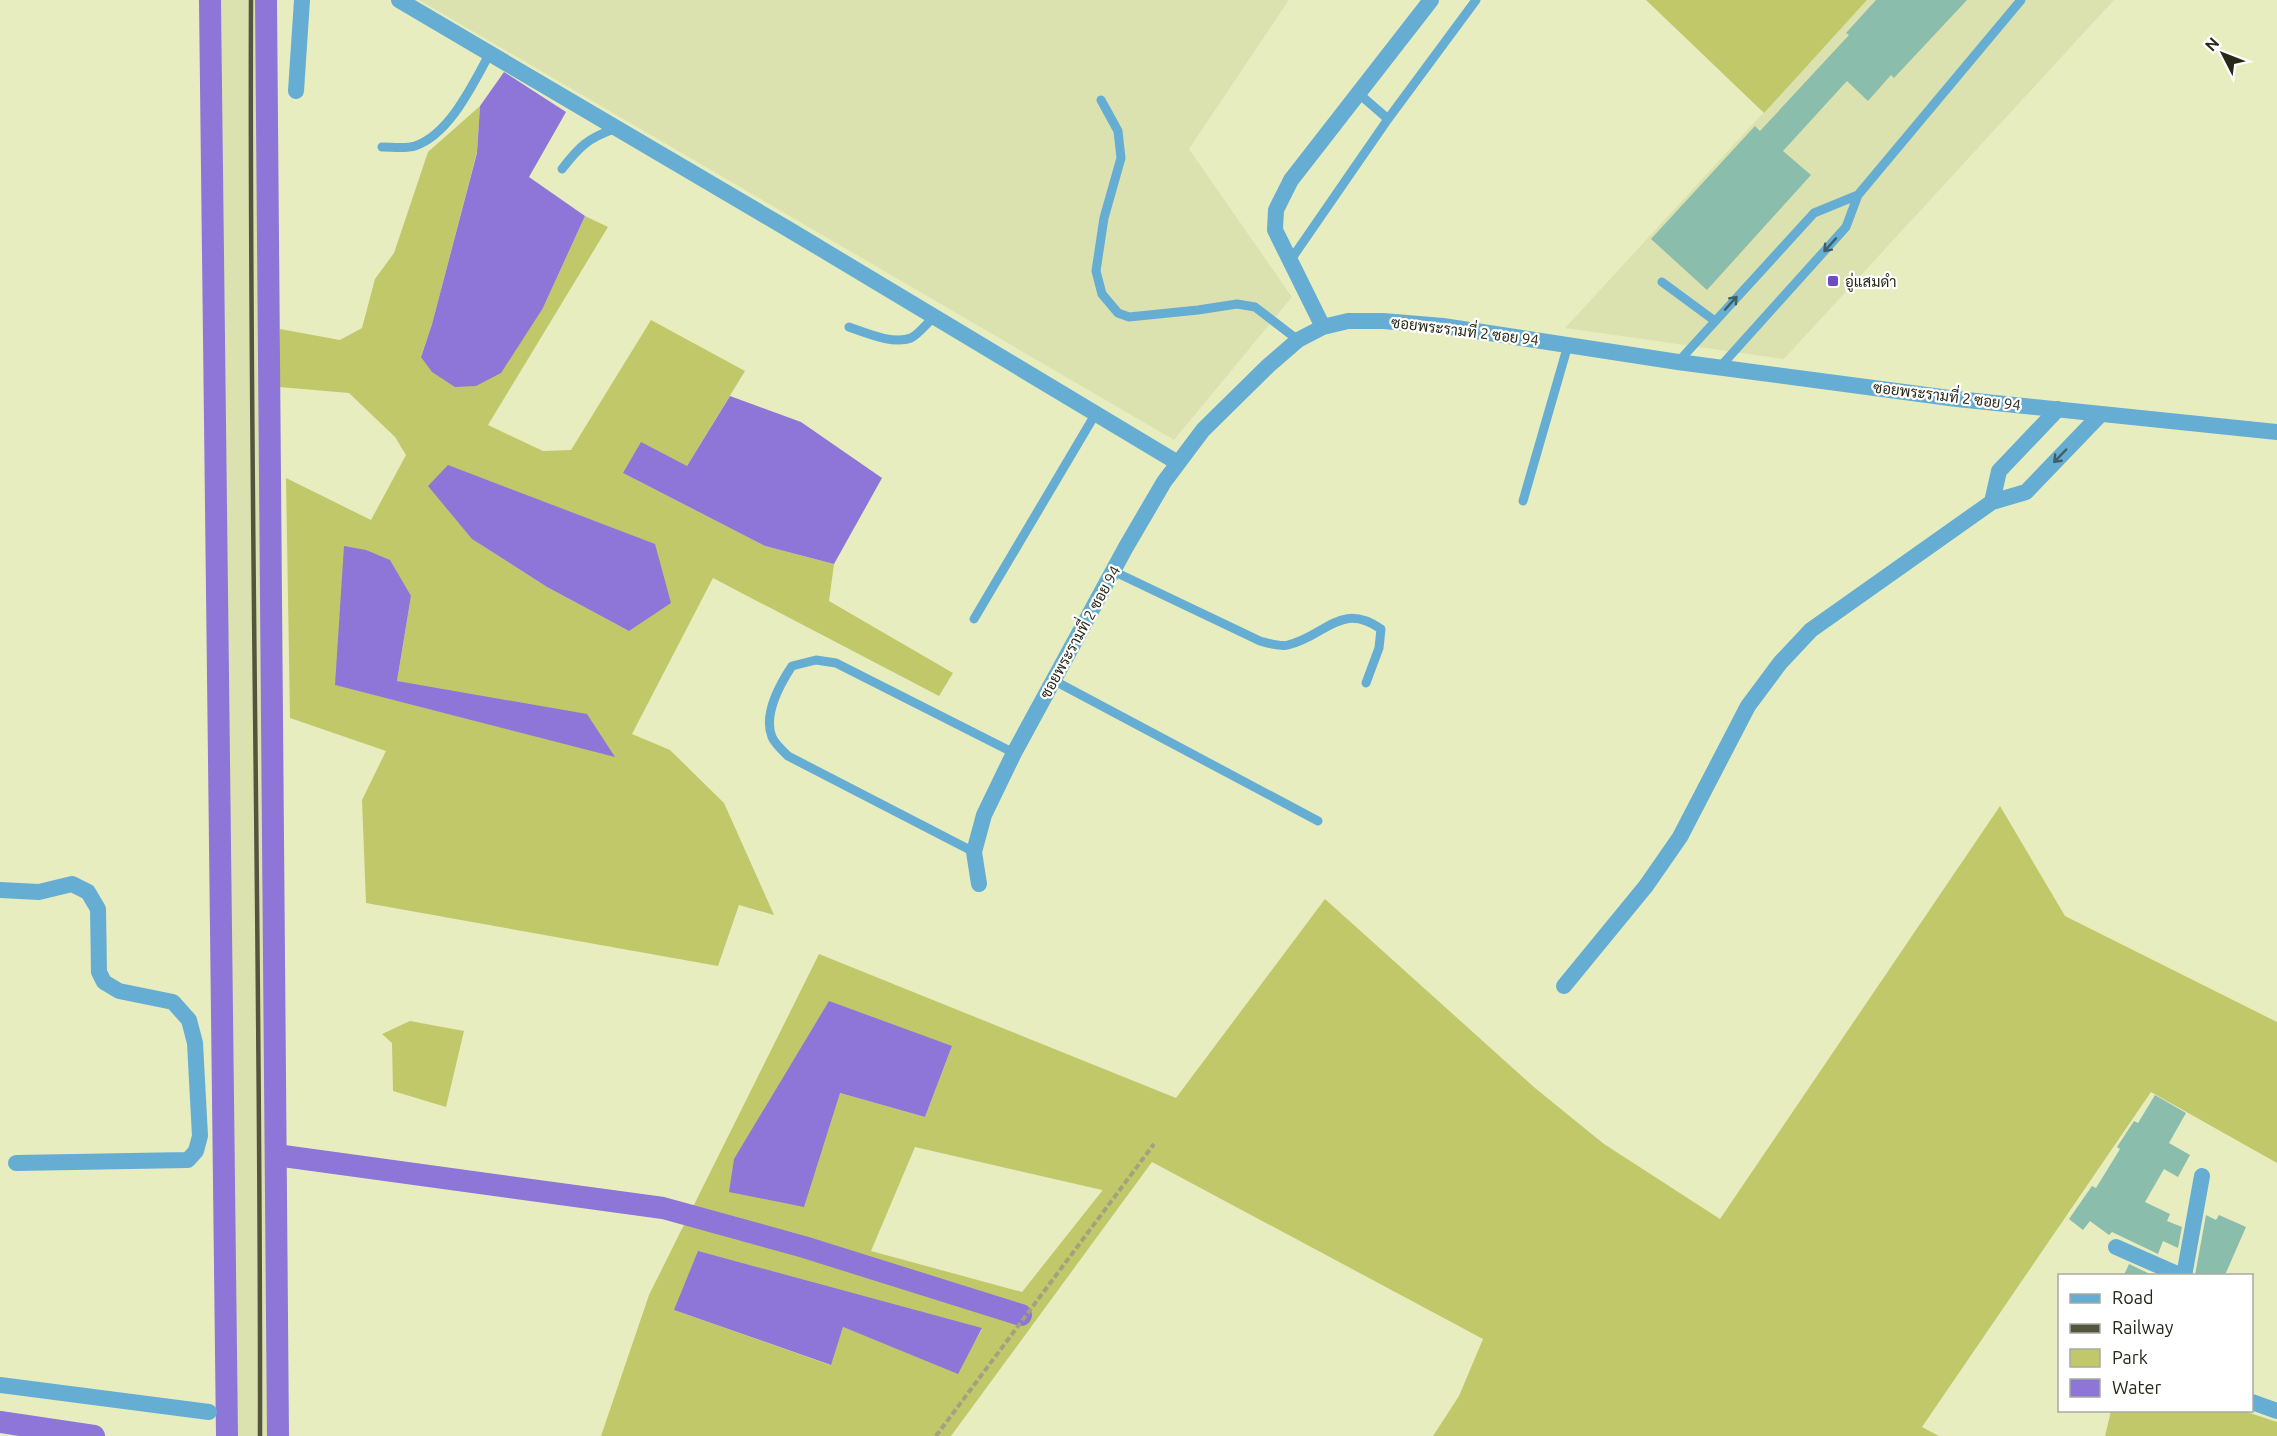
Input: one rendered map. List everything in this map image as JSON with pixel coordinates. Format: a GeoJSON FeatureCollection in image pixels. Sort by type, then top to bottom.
{"type":"FeatureCollection","features":[{"type":"Feature","properties":{"kind":"street"},"geometry":{"type":"LineString","coordinates":[[296,91],[302,0]]}},
{"type":"Feature","properties":{"kind":"street"},"geometry":{"type":"LineString","coordinates":[[399,0],[1096,413],[1178,464]]}},
{"type":"Feature","properties":{"kind":"street"},"geometry":{"type":"LineString","coordinates":[[1323,327],[1275,230],[1276,210],[1291,180],[1431,0]]}},
{"type":"Feature","properties":{"kind":"street","name":"ซอยพระรามที่ 2 ซอย 94"},"geometry":{"type":"LineString","coordinates":[[979,885],[974,852],[984,814],[1053,680],[1164,482],[1203,430],[1268,366],[1298,340],[1323,327],[1348,321],[1383,321],[1443,326],[1720,368],[1957,399],[2277,432]]}},
{"type":"Feature","properties":{"kind":"street"},"geometry":{"type":"LineString","coordinates":[[1992,502],[1999,471],[2058,409]]}},
{"type":"Feature","properties":{"kind":"street"},"geometry":{"type":"LineString","coordinates":[[1564,986],[1646,886],[1680,837],[1748,706],[1780,663],[1811,630],[1992,502],[2026,492],[2101,414]]}},
{"type":"Feature","properties":{"kind":"street"},"geometry":{"type":"LineString","coordinates":[[0,890],[39,892],[72,884],[88,892],[98,909],[99,972],[104,982],[119,990],[173,1002],[189,1020],[195,1043],[200,1136],[196,1151],[188,1160],[16,1163]]}},
{"type":"Feature","properties":{"kind":"street"},"geometry":{"type":"LineString","coordinates":[[2183,1274],[2202,1176]]}},
{"type":"Feature","properties":{"kind":"street"},"geometry":{"type":"LineString","coordinates":[[2116,1247],[2181,1274]]}},
{"type":"Feature","properties":{"kind":"street"},"geometry":{"type":"LineString","coordinates":[[0,1384],[209,1412]]}},
{"type":"Feature","properties":{"kind":"street"},"geometry":{"type":"LineString","coordinates":[[2253,1402],[2277,1411]]}},
{"type":"Feature","properties":{"kind":"lane"},"geometry":{"type":"LineString","coordinates":[[1290,261],[1388,119],[1476,0]]}},
{"type":"Feature","properties":{"kind":"lane"},"geometry":{"type":"LineString","coordinates":[[1720,368],[1846,227],[1858,195],[2021,0]]}},
{"type":"Feature","properties":{"kind":"lane"},"geometry":{"type":"LineString","coordinates":[[382,147],[414,147],[439,131],[458,110],[490,53]]}},
{"type":"Feature","properties":{"kind":"lane"},"geometry":{"type":"LineString","coordinates":[[1358,93],[1388,119]]}},
{"type":"Feature","properties":{"kind":"lane"},"geometry":{"type":"LineString","coordinates":[[1101,100],[1118,131],[1121,158],[1104,218],[1096,271],[1102,294],[1118,313],[1129,316],[1237,304],[1255,307],[1298,340]]}},
{"type":"Feature","properties":{"kind":"lane"},"geometry":{"type":"LineString","coordinates":[[562,169],[578,148],[594,136],[614,129]]}},
{"type":"Feature","properties":{"kind":"lane"},"geometry":{"type":"LineString","coordinates":[[1678,362],[1814,213],[1858,195]]}},
{"type":"Feature","properties":{"kind":"lane"},"geometry":{"type":"LineString","coordinates":[[1662,282],[1715,321]]}},
{"type":"Feature","properties":{"kind":"lane"},"geometry":{"type":"LineString","coordinates":[[849,327],[876,337],[911,338],[933,318]]}},
{"type":"Feature","properties":{"kind":"lane"},"geometry":{"type":"LineString","coordinates":[[1523,501],[1568,345]]}},
{"type":"Feature","properties":{"kind":"lane"},"geometry":{"type":"LineString","coordinates":[[974,619],[1096,413]]}},
{"type":"Feature","properties":{"kind":"lane"},"geometry":{"type":"LineString","coordinates":[[1113,571],[1260,641],[1286,646],[1341,620],[1357,617],[1371,622],[1381,629],[1379,648],[1366,683]]}},
{"type":"Feature","properties":{"kind":"lane"},"geometry":{"type":"LineString","coordinates":[[974,852],[788,756],[772,737],[770,713],[780,685],[792,666],[816,660],[836,663],[1014,753]]}},
{"type":"Feature","properties":{"kind":"lane"},"geometry":{"type":"LineString","coordinates":[[1053,680],[1318,821]]}},
{"type":"Feature","properties":{"kind":"path"},"geometry":{"type":"LineString","coordinates":[[936,1436],[1154,1144]]}},
{"type":"Feature","properties":{"kind":"shaded area"},"geometry":{"type":"Polygon","coordinates":[[[221,0],[257,0],[268,719],[273,1436],[237,1436],[221,0]]]}},
{"type":"Feature","properties":{"kind":"shaded area"},"geometry":{"type":"Polygon","coordinates":[[[419,0],[1289,0],[1189,149],[1292,297],[1174,440],[419,0]]]}},
{"type":"Feature","properties":{"kind":"shaded area"},"geometry":{"type":"Polygon","coordinates":[[[1867,0],[2114,0],[1784,359],[1565,328],[1867,0]]]}},
{"type":"Feature","properties":{"kind":"green space"},"geometry":{"type":"Polygon","coordinates":[[[1646,0],[1867,0],[1764,113],[1646,0]]]}},
{"type":"Feature","properties":{"kind":"green space"},"geometry":{"type":"Polygon","coordinates":[[[480,106],[477,152],[432,324],[421,356],[543,308],[585,216],[608,227],[488,425],[543,451],[571,450],[651,320],[745,371],[687,466],[623,473],[765,546],[834,564],[829,601],[953,673],[939,696],[713,578],[632,734],[670,750],[724,803],[774,915],[739,905],[718,966],[366,903],[362,800],[386,751],[290,718],[286,478],[371,520],[406,455],[395,437],[349,393],[279,387],[280,329],[340,340],[362,328],[375,279],[394,253],[428,152],[480,106]],[[472,539],[547,587],[629,631],[472,539]],[[411,596],[336,685],[614,756],[397,681],[411,596]]]}},
{"type":"Feature","properties":{"kind":"green space"},"geometry":{"type":"Polygon","coordinates":[[[2000,806],[2065,916],[2277,1022],[2277,1163],[2151,1092],[1922,1427],[1939,1436],[1433,1436],[1459,1396],[1483,1339],[1152,1162],[951,1436],[601,1436],[649,1295],[819,954],[1176,1098],[1325,899],[1535,1088],[1604,1144],[1720,1219],[2000,806]],[[952,1046],[840,1093],[925,1117],[952,1046]],[[915,1147],[871,1251],[1022,1292],[1102,1190],[915,1147]],[[674,1310],[830,1365],[843,1327],[957,1373],[982,1329],[674,1310]]]}},
{"type":"Feature","properties":{"kind":"green space"},"geometry":{"type":"Polygon","coordinates":[[[410,1021],[464,1031],[446,1107],[393,1091],[392,1043],[382,1034],[410,1021]]]}},
{"type":"Feature","properties":{"kind":"green space"},"geometry":{"type":"Polygon","coordinates":[[[2111,1412],[2247,1412],[2277,1422],[2277,1436],[2105,1436],[2111,1412]]]}},
{"type":"Feature","properties":{"kind":"water"},"geometry":{"type":"Polygon","coordinates":[[[504,72],[566,112],[529,177],[585,216],[543,308],[501,373],[476,386],[455,387],[432,372],[421,357],[432,324],[477,153],[480,106],[504,72]]]}},
{"type":"Feature","properties":{"kind":"water"},"geometry":{"type":"Polygon","coordinates":[[[730,396],[801,422],[882,478],[834,564],[765,546],[623,473],[641,442],[687,466],[730,396]]]}},
{"type":"Feature","properties":{"kind":"water"},"geometry":{"type":"Polygon","coordinates":[[[448,465],[655,544],[671,603],[629,631],[547,587],[472,539],[428,486],[448,465]]]}},
{"type":"Feature","properties":{"kind":"water"},"geometry":{"type":"Polygon","coordinates":[[[344,546],[366,550],[390,560],[411,596],[397,681],[587,714],[615,757],[335,685],[344,546]]]}},
{"type":"Feature","properties":{"kind":"water"},"geometry":{"type":"Polygon","coordinates":[[[829,1001],[952,1046],[925,1117],[840,1093],[804,1207],[729,1192],[734,1159],[829,1001]]]}},
{"type":"Feature","properties":{"kind":"water"},"geometry":{"type":"Polygon","coordinates":[[[698,1251],[982,1328],[958,1374],[843,1327],[831,1365],[674,1310],[698,1251]]]}},
{"type":"Feature","properties":{"kind":"building"},"geometry":{"type":"Polygon","coordinates":[[[1876,0],[1967,0],[1894,78],[1891,75],[1868,101],[1847,81],[1783,151],[1811,175],[1707,290],[1651,239],[1755,126],[1760,131],[1849,35],[1846,33],[1876,0]]]}},
{"type":"Feature","properties":{"kind":"building"},"geometry":{"type":"Polygon","coordinates":[[[2155,1095],[2186,1113],[2169,1143],[2190,1155],[2178,1177],[2164,1169],[2145,1202],[2170,1214],[2167,1221],[2182,1227],[2178,1248],[2163,1241],[2158,1254],[2112,1232],[2109,1235],[2090,1221],[2083,1230],[2069,1219],[2092,1186],[2096,1188],[2120,1149],[2117,1147],[2134,1121],[2138,1123],[2155,1095]]]}},
{"type":"Feature","properties":{"kind":"building"},"geometry":{"type":"Polygon","coordinates":[[[2206,1215],[2216,1220],[2219,1215],[2246,1227],[2225,1274],[2195,1274],[2206,1215]]]}},
{"type":"Feature","properties":{"kind":"building"},"geometry":{"type":"Polygon","coordinates":[[[2129,1264],[2150,1274],[2124,1274],[2129,1264]]]}},
{"type":"Feature","properties":{"kind":"waterway"},"geometry":{"type":"LineString","coordinates":[[210,0],[227,1436]]}},
{"type":"Feature","properties":{"kind":"waterway"},"geometry":{"type":"LineString","coordinates":[[266,0],[278,1436]]}},
{"type":"Feature","properties":{"kind":"waterway"},"geometry":{"type":"LineString","coordinates":[[276,1155],[663,1208],[804,1247],[1021,1315]]}},
{"type":"Feature","properties":{"kind":"waterway"},"geometry":{"type":"LineString","coordinates":[[0,1422],[94,1436]]}},
{"type":"Feature","properties":{"kind":"railway"},"geometry":{"type":"LineString","coordinates":[[251,0],[260,1436]]}},
{"type":"Feature","properties":{"kind":"place","name":"อู่แสมดำ"},"geometry":{"type":"Point","coordinates":[1833,281]}}]}
